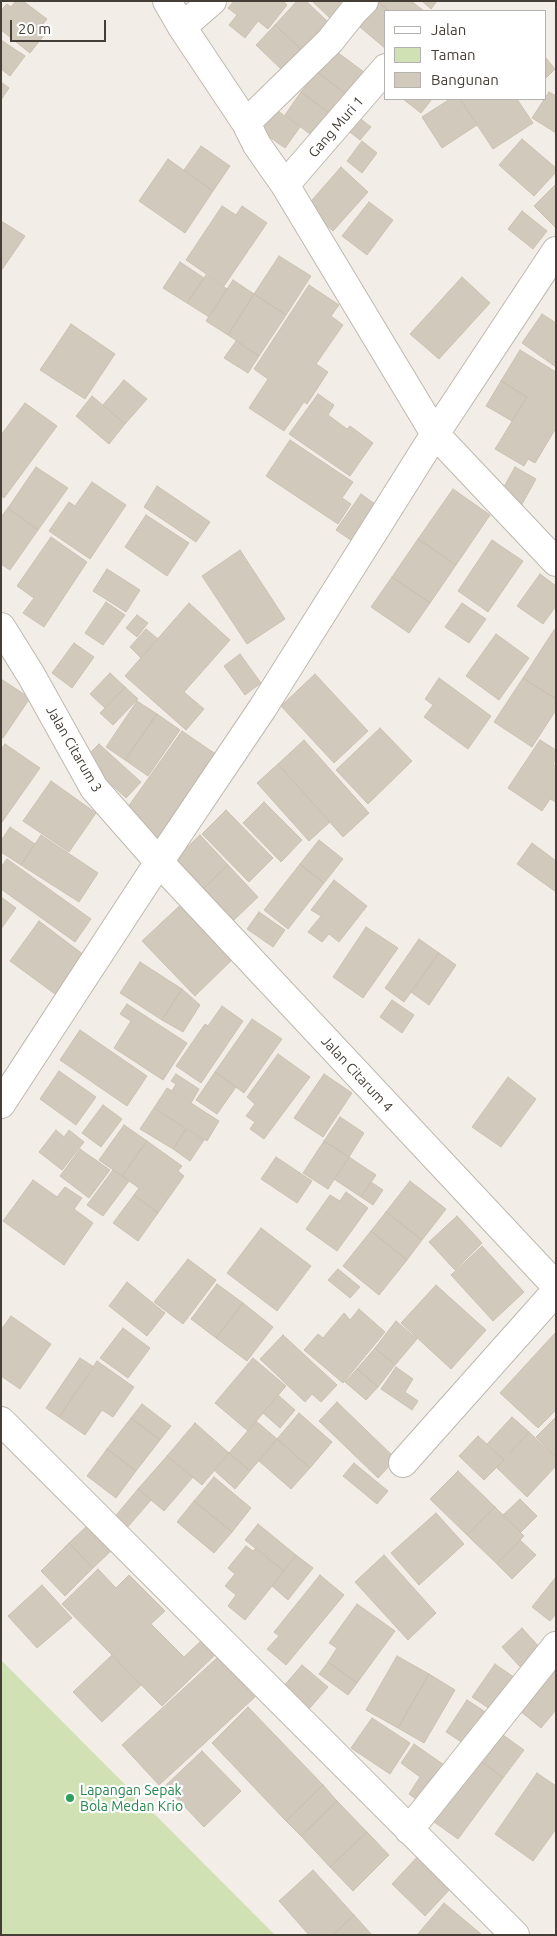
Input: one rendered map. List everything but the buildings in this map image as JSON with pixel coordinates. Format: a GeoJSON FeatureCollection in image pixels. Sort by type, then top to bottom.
{"type":"FeatureCollection","features":[{"type":"Feature","properties":{"kind":"street"},"geometry":{"type":"LineString","coordinates":[[167,1],[182,27],[246,123],[257,145],[285,185],[435,434],[556,562]]}},
{"type":"Feature","properties":{"kind":"street"},"geometry":{"type":"LineString","coordinates":[[182,27],[212,1]]}},
{"type":"Feature","properties":{"kind":"street"},"geometry":{"type":"LineString","coordinates":[[246,123],[330,41],[364,1]]}},
{"type":"Feature","properties":{"kind":"street","name":"Gang Muri 1"},"geometry":{"type":"LineString","coordinates":[[285,185],[384,70]]}},
{"type":"Feature","properties":{"kind":"street"},"geometry":{"type":"LineString","coordinates":[[1,1104],[159,862],[262,709],[435,434],[556,250]]}},
{"type":"Feature","properties":{"kind":"street","name":"Jalan Citarum 3"},"geometry":{"type":"LineString","coordinates":[[1,627],[31,675],[94,788],[159,862]]}},
{"type":"Feature","properties":{"kind":"street","name":"Jalan Citarum 4"},"geometry":{"type":"LineString","coordinates":[[159,862],[556,1286]]}},
{"type":"Feature","properties":{"kind":"street"},"geometry":{"type":"LineString","coordinates":[[402,1463],[556,1291]]}},
{"type":"Feature","properties":{"kind":"street"},"geometry":{"type":"LineString","coordinates":[[1,1421],[515,1935]]}},
{"type":"Feature","properties":{"kind":"street"},"geometry":{"type":"LineString","coordinates":[[409,1830],[556,1646]]}},
{"type":"Feature","properties":{"kind":"green space","name":"Lapangan Sepak Bola Medan Krio"},"geometry":{"type":"Polygon","coordinates":[[[1,1660],[275,1935],[1,1935],[1,1660]]]}},
{"type":"Feature","properties":{"kind":"place","name":"Lapangan Sepak Bola Medan Krio"},"geometry":{"type":"Point","coordinates":[70,1798]}}]}
